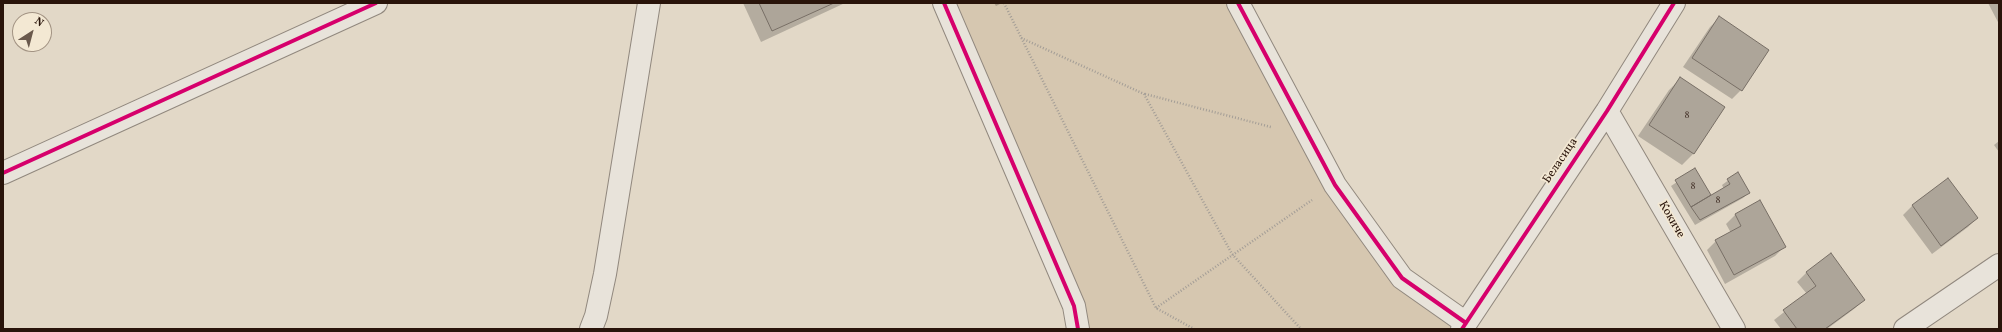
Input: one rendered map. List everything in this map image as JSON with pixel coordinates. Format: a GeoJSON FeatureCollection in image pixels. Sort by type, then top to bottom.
{"type":"FeatureCollection","features":[{"type":"Feature","properties":{"kind":"street"},"geometry":{"type":"LineString","coordinates":[[591,329],[596,316],[605,274],[650,3]]}},
{"type":"Feature","properties":{"kind":"street"},"geometry":{"type":"LineString","coordinates":[[944,3],[1074,306],[1078,329]]}},
{"type":"Feature","properties":{"kind":"street"},"geometry":{"type":"LineString","coordinates":[[1238,3],[1335,185],[1402,278],[1464,326]]}},
{"type":"Feature","properties":{"kind":"street","name":"Беласица"},"geometry":{"type":"LineString","coordinates":[[1464,326],[1607,111],[1674,3]]}},
{"type":"Feature","properties":{"kind":"street"},"geometry":{"type":"LineString","coordinates":[[3,173],[366,5]]}},
{"type":"Feature","properties":{"kind":"street","name":"Кокиче"},"geometry":{"type":"LineString","coordinates":[[1607,111],[1734,329]]}},
{"type":"Feature","properties":{"kind":"street"},"geometry":{"type":"LineString","coordinates":[[1905,329],[1999,265]]}},
{"type":"Feature","properties":{"kind":"path"},"geometry":{"type":"LineString","coordinates":[[1004,3],[1156,308],[1194,329]]}},
{"type":"Feature","properties":{"kind":"path"},"geometry":{"type":"LineString","coordinates":[[1021,38],[1144,94],[1309,137]]}},
{"type":"Feature","properties":{"kind":"path"},"geometry":{"type":"LineString","coordinates":[[1144,94],[1232,254],[1301,329]]}},
{"type":"Feature","properties":{"kind":"path"},"geometry":{"type":"LineString","coordinates":[[1156,308],[1232,254],[1335,185]]}},
{"type":"Feature","properties":{"kind":"shaded area"},"geometry":{"type":"Polygon","coordinates":[[[944,3],[1238,3],[1402,278],[1463,329],[1078,329],[944,3]]]}},
{"type":"Feature","properties":{"kind":"building"},"geometry":{"type":"Polygon","coordinates":[[[759,3],[834,3],[772,31],[759,3]]]}},
{"type":"Feature","properties":{"kind":"building"},"geometry":{"type":"Polygon","coordinates":[[[1719,16],[1769,50],[1742,91],[1692,58],[1719,16]]]}},
{"type":"Feature","properties":{"kind":"building"},"geometry":{"type":"Polygon","coordinates":[[[1680,77],[1725,107],[1694,154],[1649,125],[1680,77]]]}},
{"type":"Feature","properties":{"kind":"building"},"geometry":{"type":"Polygon","coordinates":[[[1695,168],[1711,195],[1691,207],[1675,180],[1695,168]]]}},
{"type":"Feature","properties":{"kind":"building"},"geometry":{"type":"Polygon","coordinates":[[[1738,172],[1750,193],[1700,220],[1691,207],[1730,184],[1727,179],[1738,172]]]}},
{"type":"Feature","properties":{"kind":"building"},"geometry":{"type":"Polygon","coordinates":[[[1948,178],[1978,218],[1941,246],[1912,205],[1948,178]]]}},
{"type":"Feature","properties":{"kind":"building"},"geometry":{"type":"Polygon","coordinates":[[[1760,200],[1786,247],[1734,275],[1715,240],[1741,226],[1735,214],[1760,200]]]}},
{"type":"Feature","properties":{"kind":"building"},"geometry":{"type":"Polygon","coordinates":[[[1831,253],[1865,300],[1825,329],[1797,329],[1783,310],[1816,286],[1806,272],[1831,253]]]}},
{"type":"Feature","properties":{"kind":"cycle path"},"geometry":{"type":"LineString","coordinates":[[3,173],[376,3]]}},
{"type":"Feature","properties":{"kind":"cycle path"},"geometry":{"type":"LineString","coordinates":[[944,3],[1074,306],[1078,329]]}},
{"type":"Feature","properties":{"kind":"cycle path"},"geometry":{"type":"LineString","coordinates":[[1238,3],[1335,185],[1402,278],[1466,323]]}},
{"type":"Feature","properties":{"kind":"cycle path"},"geometry":{"type":"LineString","coordinates":[[1462,329],[1607,111],[1674,3]]}}]}
